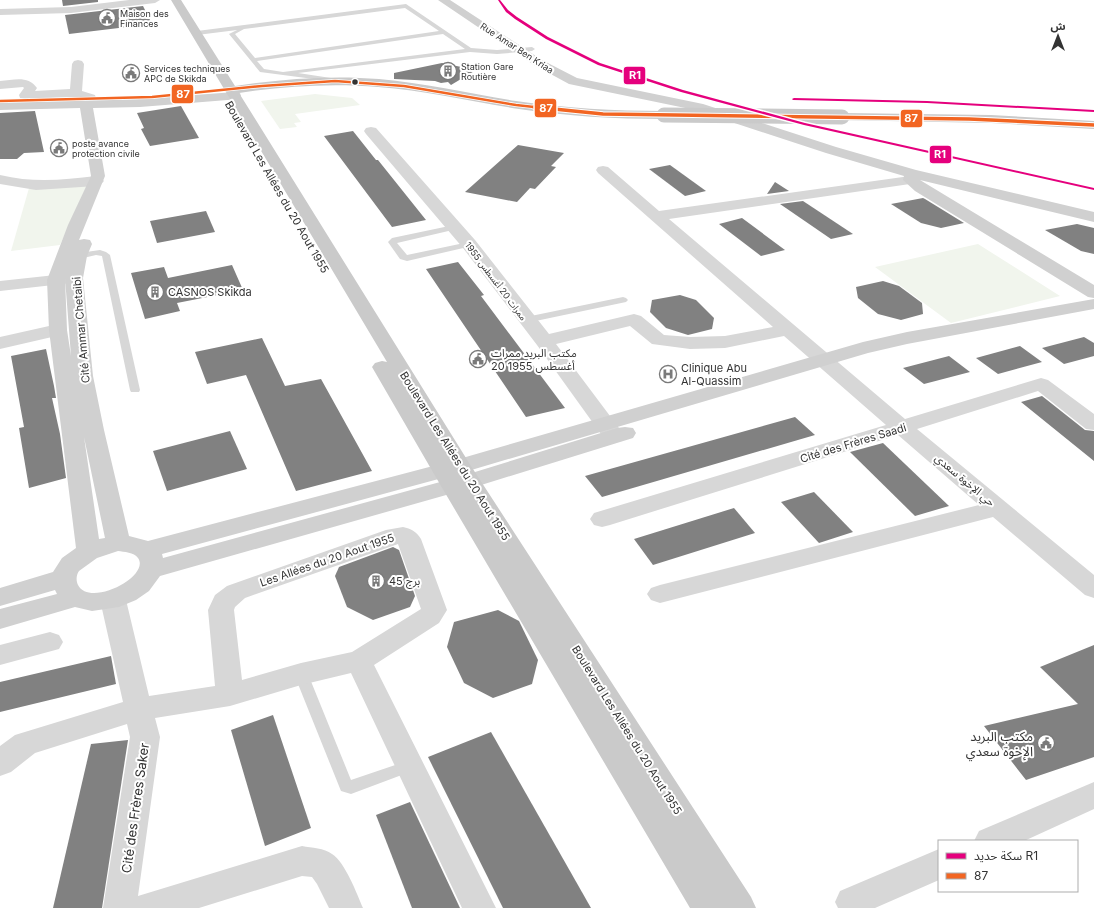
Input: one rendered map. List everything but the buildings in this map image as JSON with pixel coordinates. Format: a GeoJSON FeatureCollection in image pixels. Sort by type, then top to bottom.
{"type":"FeatureCollection","features":[{"type":"Feature","properties":{"kind":"main road","name":"Boulevard Les Allées du 20 Aout 1955"},"geometry":{"type":"LineString","coordinates":[[167,0],[228,94],[457,476],[709,908]]}},
{"type":"Feature","properties":{"kind":"main road","name":"Boulevard Les Allées du 20 Aout 1955"},"geometry":{"type":"LineString","coordinates":[[176,0],[196,33],[228,94]]}},
{"type":"Feature","properties":{"kind":"main road","name":"Rue Amar Ben Kriaa"},"geometry":{"type":"LineString","coordinates":[[443,0],[528,53]]}},
{"type":"Feature","properties":{"kind":"main road","name":"Rue Amar Ben Kriaa"},"geometry":{"type":"LineString","coordinates":[[456,0],[555,73],[573,81],[698,107],[913,175]]}},
{"type":"Feature","properties":{"kind":"main road"},"geometry":{"type":"LineString","coordinates":[[146,100],[228,94],[243,100],[265,89],[312,82],[356,82],[404,86],[556,110],[608,114],[991,119],[1094,125]]}},
{"type":"Feature","properties":{"kind":"main road"},"geometry":{"type":"LineString","coordinates":[[0,101],[146,100],[192,102],[228,94],[239,87],[265,89],[340,88],[436,92]]}},
{"type":"Feature","properties":{"kind":"main road"},"geometry":{"type":"LineString","coordinates":[[0,106],[89,100]]}},
{"type":"Feature","properties":{"kind":"main road","name":"Cité Ammar Chetaibi"},"geometry":{"type":"LineString","coordinates":[[89,100],[99,142],[112,175],[79,256],[74,278],[83,376],[93,430],[118,543]]}},
{"type":"Feature","properties":{"kind":"main road","name":"Cité Ammar Chetaibi"},"geometry":{"type":"LineString","coordinates":[[89,551],[58,330],[56,280],[76,225],[98,176],[99,142]]}},
{"type":"Feature","properties":{"kind":"main road"},"geometry":{"type":"LineString","coordinates":[[913,175],[1094,212]]}},
{"type":"Feature","properties":{"kind":"main road"},"geometry":{"type":"LineString","coordinates":[[913,175],[1094,217]]}},
{"type":"Feature","properties":{"kind":"main road"},"geometry":{"type":"LineString","coordinates":[[913,175],[920,188],[1094,292]]}},
{"type":"Feature","properties":{"kind":"main road"},"geometry":{"type":"LineString","coordinates":[[149,560],[457,476],[829,365],[863,348],[907,338],[1094,304]]}},
{"type":"Feature","properties":{"kind":"main road"},"geometry":{"type":"LineString","coordinates":[[829,365],[863,362],[894,354],[1094,316]]}},
{"type":"Feature","properties":{"kind":"main road","name":"Boulevard Les Allées du 20 Aout 1955"},"geometry":{"type":"LineString","coordinates":[[457,476],[739,908]]}},
{"type":"Feature","properties":{"kind":"main road"},"geometry":{"type":"LineString","coordinates":[[0,597],[70,588],[86,601],[99,602],[113,600],[138,588],[147,579],[149,560],[139,546],[118,543],[103,546],[89,551],[72,564],[70,588]]}},
{"type":"Feature","properties":{"kind":"main road"},"geometry":{"type":"LineString","coordinates":[[0,620],[70,588]]}},
{"type":"Feature","properties":{"kind":"street"},"geometry":{"type":"LineString","coordinates":[[0,12],[14,0]]}},
{"type":"Feature","properties":{"kind":"street"},"geometry":{"type":"LineString","coordinates":[[0,12],[73,5],[155,0]]}},
{"type":"Feature","properties":{"kind":"street"},"geometry":{"type":"LineString","coordinates":[[0,85],[26,84],[31,88],[25,95],[89,100],[78,64]]}},
{"type":"Feature","properties":{"kind":"street","name":"ممرات 20 أغسطس 1955"},"geometry":{"type":"LineString","coordinates":[[371,131],[469,244],[526,320],[544,341],[609,430]]}},
{"type":"Feature","properties":{"kind":"street"},"geometry":{"type":"LineString","coordinates":[[603,170],[829,365]]}},
{"type":"Feature","properties":{"kind":"street"},"geometry":{"type":"LineString","coordinates":[[656,216],[913,175]]}},
{"type":"Feature","properties":{"kind":"street"},"geometry":{"type":"LineString","coordinates":[[0,179],[25,185],[42,186],[96,181]]}},
{"type":"Feature","properties":{"kind":"street"},"geometry":{"type":"LineString","coordinates":[[0,286],[74,278]]}},
{"type":"Feature","properties":{"kind":"street"},"geometry":{"type":"LineString","coordinates":[[544,341],[634,320],[659,340],[690,343],[725,342],[788,330]]}},
{"type":"Feature","properties":{"kind":"street"},"geometry":{"type":"LineString","coordinates":[[0,344],[58,330]]}},
{"type":"Feature","properties":{"kind":"street","name":"حي الإخوة سعدي"},"geometry":{"type":"LineString","coordinates":[[829,365],[1094,589]]}},
{"type":"Feature","properties":{"kind":"street","name":"Cité des Frères Saadi"},"geometry":{"type":"LineString","coordinates":[[602,519],[1042,384],[1094,424]]}},
{"type":"Feature","properties":{"kind":"street"},"geometry":{"type":"LineString","coordinates":[[660,594],[997,508]]}},
{"type":"Feature","properties":{"kind":"street","name":"Les Allées du 20 Aout 1955"},"geometry":{"type":"LineString","coordinates":[[138,709],[230,695],[301,674],[360,661],[430,616],[434,610],[409,538],[403,535],[395,536],[236,592],[224,602],[221,610],[230,695]]}},
{"type":"Feature","properties":{"kind":"street","name":"Cité des Frères Saker"},"geometry":{"type":"LineString","coordinates":[[113,600],[145,737],[120,908]]}},
{"type":"Feature","properties":{"kind":"street"},"geometry":{"type":"LineString","coordinates":[[0,655],[50,642]]}},
{"type":"Feature","properties":{"kind":"street"},"geometry":{"type":"LineString","coordinates":[[360,661],[479,908]]}},
{"type":"Feature","properties":{"kind":"street"},"geometry":{"type":"LineString","coordinates":[[0,763],[25,744],[138,709]]}},
{"type":"Feature","properties":{"kind":"street"},"geometry":{"type":"LineString","coordinates":[[992,840],[1094,795]]}},
{"type":"Feature","properties":{"kind":"street"},"geometry":{"type":"LineString","coordinates":[[149,908],[302,861],[321,864],[329,873],[346,908]]}},
{"type":"Feature","properties":{"kind":"street"},"geometry":{"type":"LineString","coordinates":[[852,902],[938,864]]}},
{"type":"Feature","properties":{"kind":"lane"},"geometry":{"type":"LineString","coordinates":[[196,33],[406,6],[470,50]]}},
{"type":"Feature","properties":{"kind":"lane"},"geometry":{"type":"LineString","coordinates":[[252,26],[232,34],[262,71],[356,82]]}},
{"type":"Feature","properties":{"kind":"lane"},"geometry":{"type":"LineString","coordinates":[[253,60],[444,32]]}},
{"type":"Feature","properties":{"kind":"lane"},"geometry":{"type":"LineString","coordinates":[[279,74],[470,50],[528,53]]}},
{"type":"Feature","properties":{"kind":"lane"},"geometry":{"type":"LineString","coordinates":[[497,52],[528,53]]}},
{"type":"Feature","properties":{"kind":"lane"},"geometry":{"type":"LineString","coordinates":[[454,227],[395,240],[392,242],[403,257],[407,258],[469,244]]}},
{"type":"Feature","properties":{"kind":"lane"},"geometry":{"type":"LineString","coordinates":[[79,256],[96,253],[103,253],[106,255],[135,390]]}},
{"type":"Feature","properties":{"kind":"lane"},"geometry":{"type":"LineString","coordinates":[[526,320],[623,300]]}},
{"type":"Feature","properties":{"kind":"lane"},"geometry":{"type":"LineString","coordinates":[[301,674],[346,786],[351,787],[410,766]]}},
{"type":"Feature","properties":{"kind":"shaded area"},"geometry":{"type":"Polygon","coordinates":[[[315,94],[352,98],[360,105],[295,114],[301,122],[294,123],[297,127],[280,129],[261,101],[315,94]]]}},
{"type":"Feature","properties":{"kind":"shaded area"},"geometry":{"type":"Polygon","coordinates":[[[88,183],[60,245],[11,251],[29,188],[88,183]]]}},
{"type":"Feature","properties":{"kind":"shaded area"},"geometry":{"type":"Polygon","coordinates":[[[978,244],[1060,296],[951,323],[875,267],[978,244]]]}},
{"type":"Feature","properties":{"kind":"rail line","name":"R1"},"geometry":{"type":"LineString","coordinates":[[499,0],[507,11],[547,38],[599,64],[682,91],[804,124],[1094,189]]}},
{"type":"Feature","properties":{"kind":"rail line","name":"R1"},"geometry":{"type":"LineString","coordinates":[[794,99],[927,102],[1094,111]]}},
{"type":"Feature","properties":{"kind":"transit line","name":"87"},"geometry":{"type":"LineString","coordinates":[[0,101],[152,97],[262,86],[335,81],[404,86],[516,105],[603,114],[969,119],[1094,125]]}},
{"type":"Feature","properties":{"kind":"place","name":"Maison des Finances"},"geometry":{"type":"Point","coordinates":[107,18]}},
{"type":"Feature","properties":{"kind":"place","name":"Station Gare Routière"},"geometry":{"type":"Point","coordinates":[448,71]}},
{"type":"Feature","properties":{"kind":"place","name":"Services techniques APC de Skikda"},"geometry":{"type":"Point","coordinates":[131,73]}},
{"type":"Feature","properties":{"kind":"place","name":"poste avance protection civile"},"geometry":{"type":"Point","coordinates":[59,148]}},
{"type":"Feature","properties":{"kind":"place","name":"CASNOS Skikda"},"geometry":{"type":"Point","coordinates":[155,292]}},
{"type":"Feature","properties":{"kind":"place","name":"مكتب البريد ممرات 20 أغسطس 1955"},"geometry":{"type":"Point","coordinates":[478,359]}},
{"type":"Feature","properties":{"kind":"place","name":"Clinique Abu Al-Quassim"},"geometry":{"type":"Point","coordinates":[668,374]}},
{"type":"Feature","properties":{"kind":"place","name":"برج 45"},"geometry":{"type":"Point","coordinates":[376,581]}},
{"type":"Feature","properties":{"kind":"place","name":"مكتب البريد الإخوة سعدي"},"geometry":{"type":"Point","coordinates":[1046,743]}}]}
